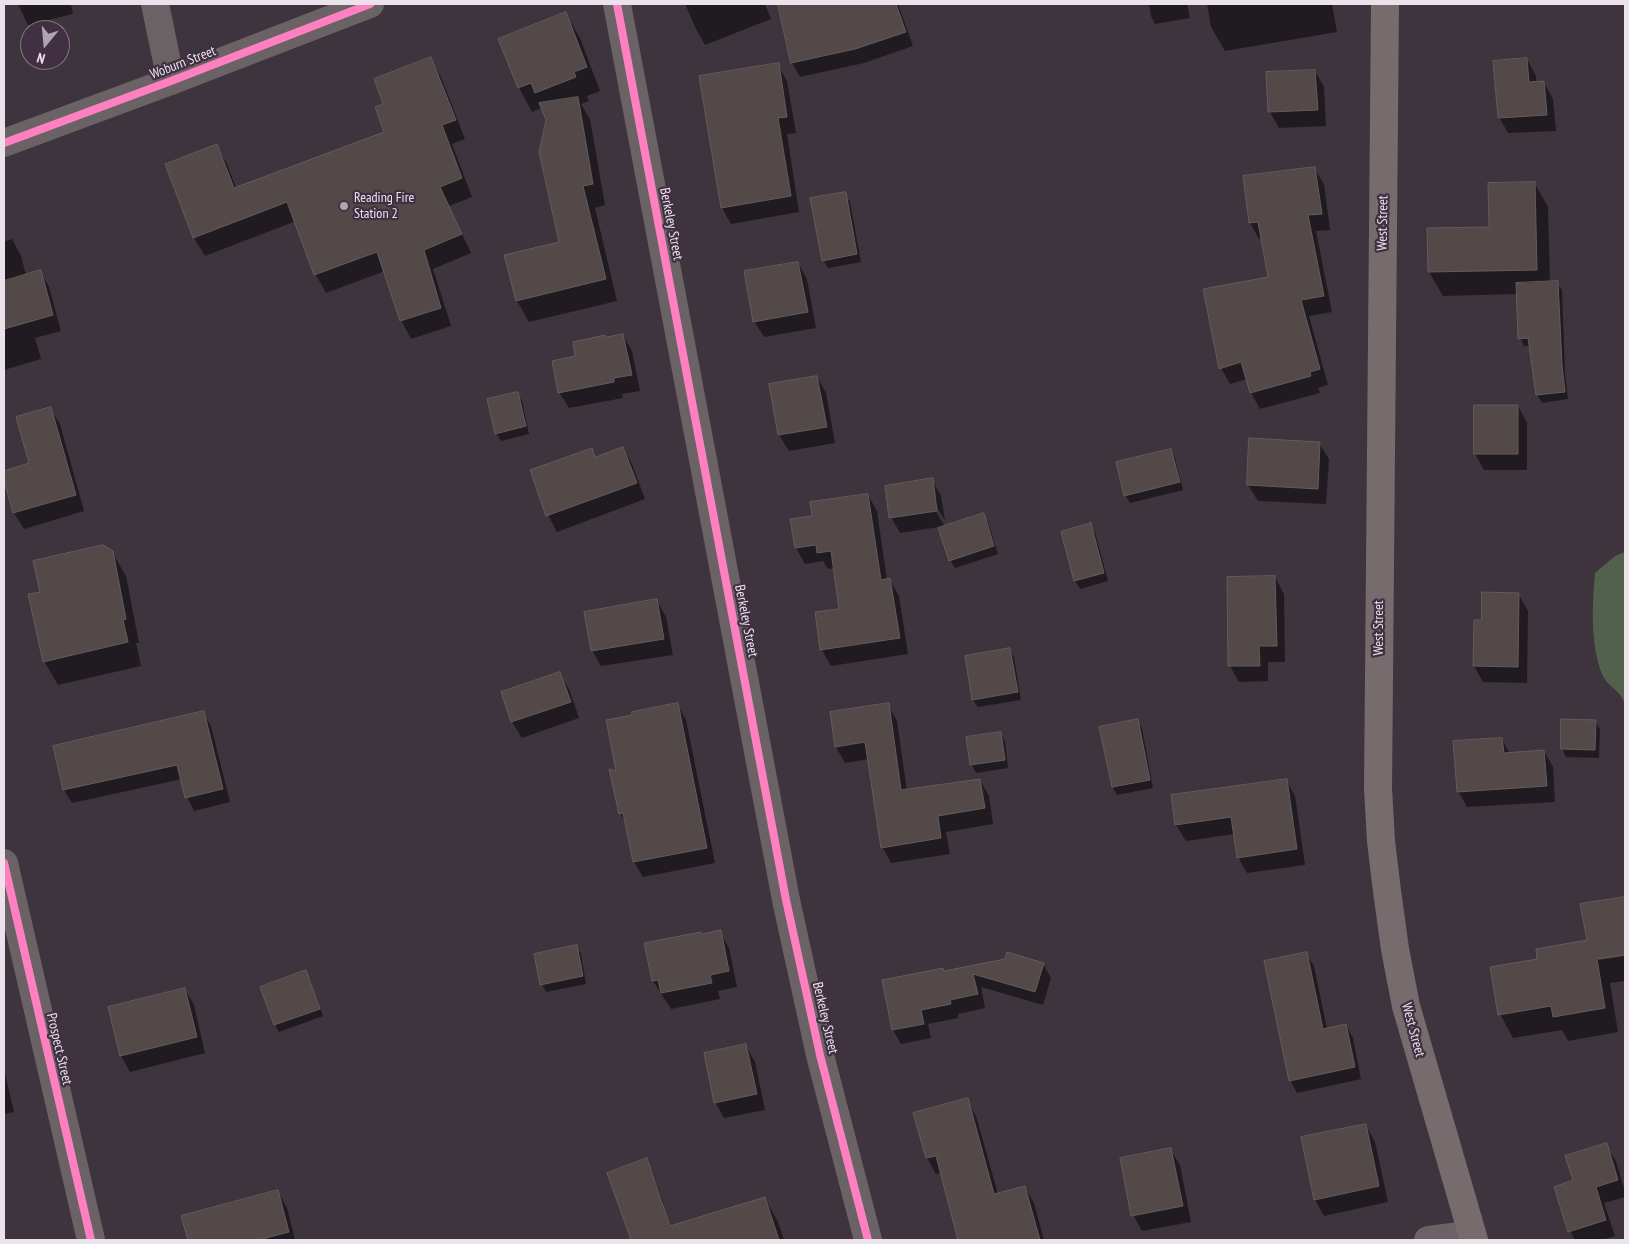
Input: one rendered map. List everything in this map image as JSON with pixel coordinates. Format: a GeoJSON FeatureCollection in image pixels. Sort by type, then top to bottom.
{"type":"FeatureCollection","features":[{"type":"Feature","properties":{"kind":"main road","name":"West Street"},"geometry":{"type":"LineString","coordinates":[[1385,4],[1378,778],[1381,841],[1395,949],[1406,1006],[1473,1237]]}},
{"type":"Feature","properties":{"kind":"street"},"geometry":{"type":"LineString","coordinates":[[155,4],[171,81]]}},
{"type":"Feature","properties":{"kind":"street","name":"Woburn Street"},"geometry":{"type":"LineString","coordinates":[[4,143],[370,4]]}},
{"type":"Feature","properties":{"kind":"street","name":"Berkeley Street"},"geometry":{"type":"LineString","coordinates":[[617,4],[786,900],[820,1055],[868,1240]]}},
{"type":"Feature","properties":{"kind":"street","name":"Prospect Street"},"geometry":{"type":"LineString","coordinates":[[4,863],[91,1240]]}},
{"type":"Feature","properties":{"kind":"street"},"geometry":{"type":"LineString","coordinates":[[1428,1240],[1473,1237]]}},
{"type":"Feature","properties":{"kind":"green space"},"geometry":{"type":"Polygon","coordinates":[[[1625,552],[1625,706],[1621,696],[1604,678],[1599,666],[1594,640],[1593,599],[1595,573],[1615,556],[1625,552]]]}},
{"type":"Feature","properties":{"kind":"building"},"geometry":{"type":"Polygon","coordinates":[[[778,4],[896,4],[906,32],[855,49],[791,63],[778,4]]]}},
{"type":"Feature","properties":{"kind":"building"},"geometry":{"type":"Polygon","coordinates":[[[566,12],[587,67],[574,72],[576,77],[535,93],[531,83],[518,88],[498,39],[566,12]]]}},
{"type":"Feature","properties":{"kind":"building"},"geometry":{"type":"Polygon","coordinates":[[[431,57],[456,120],[442,125],[462,178],[440,187],[462,234],[424,250],[441,308],[400,321],[377,252],[314,275],[287,202],[193,238],[165,164],[217,144],[234,188],[384,132],[375,107],[383,104],[374,79],[431,57]]]}},
{"type":"Feature","properties":{"kind":"building"},"geometry":{"type":"Polygon","coordinates":[[[1527,58],[1529,82],[1544,81],[1547,115],[1498,118],[1493,61],[1527,58]]]}},
{"type":"Feature","properties":{"kind":"building"},"geometry":{"type":"Polygon","coordinates":[[[779,63],[787,117],[778,118],[791,196],[721,208],[699,76],[779,63]]]}},
{"type":"Feature","properties":{"kind":"building"},"geometry":{"type":"Polygon","coordinates":[[[1315,70],[1318,110],[1268,112],[1266,72],[1315,70]]]}},
{"type":"Feature","properties":{"kind":"building"},"geometry":{"type":"Polygon","coordinates":[[[578,97],[593,184],[583,186],[606,279],[516,301],[504,255],[559,242],[539,152],[546,120],[539,103],[578,97]]]}},
{"type":"Feature","properties":{"kind":"building"},"geometry":{"type":"Polygon","coordinates":[[[1315,167],[1322,214],[1308,215],[1324,296],[1301,300],[1320,369],[1310,372],[1311,376],[1250,393],[1241,362],[1219,369],[1203,289],[1268,277],[1258,222],[1249,223],[1243,176],[1315,167]]]}},
{"type":"Feature","properties":{"kind":"building"},"geometry":{"type":"Polygon","coordinates":[[[1535,182],[1537,270],[1428,272],[1427,228],[1489,227],[1488,183],[1535,182]]]}},
{"type":"Feature","properties":{"kind":"building"},"geometry":{"type":"Polygon","coordinates":[[[846,192],[857,254],[822,261],[810,198],[846,192]]]}},
{"type":"Feature","properties":{"kind":"building"},"geometry":{"type":"Polygon","coordinates":[[[798,262],[808,312],[753,322],[744,271],[798,262]]]}},
{"type":"Feature","properties":{"kind":"building"},"geometry":{"type":"Polygon","coordinates":[[[41,270],[53,315],[4,329],[4,281],[41,270]]]}},
{"type":"Feature","properties":{"kind":"building"},"geometry":{"type":"Polygon","coordinates":[[[1558,281],[1565,392],[1536,395],[1528,338],[1518,339],[1516,283],[1558,281]]]}},
{"type":"Feature","properties":{"kind":"building"},"geometry":{"type":"Polygon","coordinates":[[[623,334],[632,375],[614,378],[614,382],[558,393],[552,361],[575,356],[573,342],[605,335],[606,337],[623,334]]]}},
{"type":"Feature","properties":{"kind":"building"},"geometry":{"type":"Polygon","coordinates":[[[817,376],[827,427],[778,435],[769,384],[817,376]]]}},
{"type":"Feature","properties":{"kind":"building"},"geometry":{"type":"Polygon","coordinates":[[[518,392],[526,426],[495,434],[487,399],[518,392]]]}},
{"type":"Feature","properties":{"kind":"building"},"geometry":{"type":"Polygon","coordinates":[[[1474,405],[1518,405],[1518,454],[1474,454],[1474,405]]]}},
{"type":"Feature","properties":{"kind":"building"},"geometry":{"type":"Polygon","coordinates":[[[51,407],[76,495],[13,513],[4,480],[4,471],[29,463],[16,417],[51,407]]]}},
{"type":"Feature","properties":{"kind":"building"},"geometry":{"type":"Polygon","coordinates":[[[1249,438],[1320,442],[1318,489],[1247,485],[1249,438]]]}},
{"type":"Feature","properties":{"kind":"building"},"geometry":{"type":"Polygon","coordinates":[[[623,447],[637,483],[546,516],[530,470],[592,448],[595,457],[623,447]]]}},
{"type":"Feature","properties":{"kind":"building"},"geometry":{"type":"Polygon","coordinates":[[[1171,449],[1180,482],[1124,496],[1116,462],[1171,449]]]}},
{"type":"Feature","properties":{"kind":"building"},"geometry":{"type":"Polygon","coordinates":[[[933,478],[937,511],[889,518],[885,486],[933,478]]]}},
{"type":"Feature","properties":{"kind":"building"},"geometry":{"type":"Polygon","coordinates":[[[868,494],[881,580],[890,578],[900,638],[820,650],[815,612],[839,609],[831,551],[817,553],[816,545],[795,548],[790,519],[812,516],[810,502],[868,494]]]}},
{"type":"Feature","properties":{"kind":"building"},"geometry":{"type":"Polygon","coordinates":[[[984,513],[994,546],[949,561],[938,528],[984,513]]]}},
{"type":"Feature","properties":{"kind":"building"},"geometry":{"type":"Polygon","coordinates":[[[1091,523],[1104,573],[1074,581],[1061,532],[1091,523]]]}},
{"type":"Feature","properties":{"kind":"building"},"geometry":{"type":"Polygon","coordinates":[[[103,545],[113,551],[126,619],[123,620],[128,642],[43,662],[28,594],[40,592],[33,561],[103,545]]]}},
{"type":"Feature","properties":{"kind":"building"},"geometry":{"type":"Polygon","coordinates":[[[1275,576],[1277,646],[1259,646],[1260,666],[1228,666],[1227,577],[1275,576]]]}},
{"type":"Feature","properties":{"kind":"building"},"geometry":{"type":"Polygon","coordinates":[[[1482,592],[1519,593],[1518,667],[1473,666],[1474,620],[1481,620],[1482,592]]]}},
{"type":"Feature","properties":{"kind":"building"},"geometry":{"type":"Polygon","coordinates":[[[657,599],[664,639],[591,651],[584,612],[657,599]]]}},
{"type":"Feature","properties":{"kind":"building"},"geometry":{"type":"Polygon","coordinates":[[[1010,648],[1018,692],[972,700],[965,656],[1010,648]]]}},
{"type":"Feature","properties":{"kind":"building"},"geometry":{"type":"Polygon","coordinates":[[[560,672],[571,702],[511,722],[501,692],[560,672]]]}},
{"type":"Feature","properties":{"kind":"building"},"geometry":{"type":"Polygon","coordinates":[[[678,703],[707,848],[633,862],[623,813],[619,814],[609,769],[616,771],[606,720],[632,715],[632,712],[678,703]]]}},
{"type":"Feature","properties":{"kind":"building"},"geometry":{"type":"Polygon","coordinates":[[[889,703],[901,790],[980,779],[985,808],[938,816],[941,838],[881,848],[865,742],[835,747],[830,712],[889,703]]]}},
{"type":"Feature","properties":{"kind":"building"},"geometry":{"type":"Polygon","coordinates":[[[204,711],[223,789],[185,798],[177,765],[63,790],[53,746],[204,711]]]}},
{"type":"Feature","properties":{"kind":"building"},"geometry":{"type":"Polygon","coordinates":[[[1138,719],[1150,780],[1112,787],[1099,727],[1138,719]]]}},
{"type":"Feature","properties":{"kind":"building"},"geometry":{"type":"Polygon","coordinates":[[[1561,719],[1596,720],[1595,750],[1561,749],[1561,719]]]}},
{"type":"Feature","properties":{"kind":"building"},"geometry":{"type":"Polygon","coordinates":[[[1001,732],[1005,760],[970,765],[966,737],[1001,732]]]}},
{"type":"Feature","properties":{"kind":"building"},"geometry":{"type":"Polygon","coordinates":[[[1502,738],[1504,753],[1544,750],[1547,786],[1457,792],[1453,741],[1502,738]]]}},
{"type":"Feature","properties":{"kind":"building"},"geometry":{"type":"Polygon","coordinates":[[[1287,779],[1297,849],[1237,858],[1231,817],[1175,825],[1171,795],[1287,779]]]}},
{"type":"Feature","properties":{"kind":"building"},"geometry":{"type":"Polygon","coordinates":[[[1625,897],[1625,955],[1597,959],[1605,1008],[1553,1017],[1551,1006],[1498,1015],[1490,967],[1537,959],[1536,949],[1587,940],[1580,904],[1625,897]]]}},
{"type":"Feature","properties":{"kind":"building"},"geometry":{"type":"Polygon","coordinates":[[[721,930],[729,971],[710,975],[712,983],[661,993],[658,980],[652,981],[644,943],[721,930]]]}},
{"type":"Feature","properties":{"kind":"building"},"geometry":{"type":"Polygon","coordinates":[[[577,945],[583,976],[540,985],[534,954],[577,945]]]}},
{"type":"Feature","properties":{"kind":"building"},"geometry":{"type":"Polygon","coordinates":[[[1007,952],[1044,963],[1035,992],[973,974],[978,994],[950,1000],[951,1004],[921,1010],[924,1024],[892,1030],[882,980],[943,968],[944,971],[1005,959],[1007,952]]]}},
{"type":"Feature","properties":{"kind":"building"},"geometry":{"type":"Polygon","coordinates":[[[1307,952],[1323,1029],[1346,1024],[1355,1067],[1289,1081],[1264,961],[1307,952]]]}},
{"type":"Feature","properties":{"kind":"building"},"geometry":{"type":"Polygon","coordinates":[[[306,970],[320,1009],[274,1025],[260,987],[306,970]]]}},
{"type":"Feature","properties":{"kind":"building"},"geometry":{"type":"Polygon","coordinates":[[[185,988],[197,1037],[120,1056],[108,1007],[185,988]]]}},
{"type":"Feature","properties":{"kind":"building"},"geometry":{"type":"Polygon","coordinates":[[[746,1044],[757,1094],[714,1103],[704,1053],[746,1044]]]}},
{"type":"Feature","properties":{"kind":"building"},"geometry":{"type":"Polygon","coordinates":[[[968,1098],[994,1194],[1025,1186],[1040,1240],[958,1240],[936,1156],[926,1158],[913,1113],[968,1098]]]}},
{"type":"Feature","properties":{"kind":"building"},"geometry":{"type":"Polygon","coordinates":[[[1366,1124],[1379,1186],[1314,1200],[1301,1137],[1366,1124]]]}},
{"type":"Feature","properties":{"kind":"building"},"geometry":{"type":"Polygon","coordinates":[[[1607,1143],[1618,1180],[1596,1187],[1606,1220],[1568,1232],[1554,1187],[1573,1180],[1565,1156],[1607,1143]]]}},
{"type":"Feature","properties":{"kind":"building"},"geometry":{"type":"Polygon","coordinates":[[[1171,1148],[1183,1206],[1131,1216],[1120,1158],[1171,1148]]]}},
{"type":"Feature","properties":{"kind":"building"},"geometry":{"type":"Polygon","coordinates":[[[647,1158],[670,1226],[765,1197],[779,1240],[631,1240],[607,1173],[647,1158]]]}},
{"type":"Feature","properties":{"kind":"building"},"geometry":{"type":"Polygon","coordinates":[[[278,1190],[289,1232],[258,1240],[188,1240],[181,1216],[278,1190]]]}},
{"type":"Feature","properties":{"kind":"cycle path"},"geometry":{"type":"LineString","coordinates":[[4,143],[370,4]]}},
{"type":"Feature","properties":{"kind":"cycle path"},"geometry":{"type":"LineString","coordinates":[[617,4],[786,900],[820,1055],[868,1240]]}},
{"type":"Feature","properties":{"kind":"cycle path"},"geometry":{"type":"LineString","coordinates":[[4,863],[91,1240]]}},
{"type":"Feature","properties":{"kind":"place","name":"Reading Fire Station 2"},"geometry":{"type":"Point","coordinates":[344,206]}}]}
